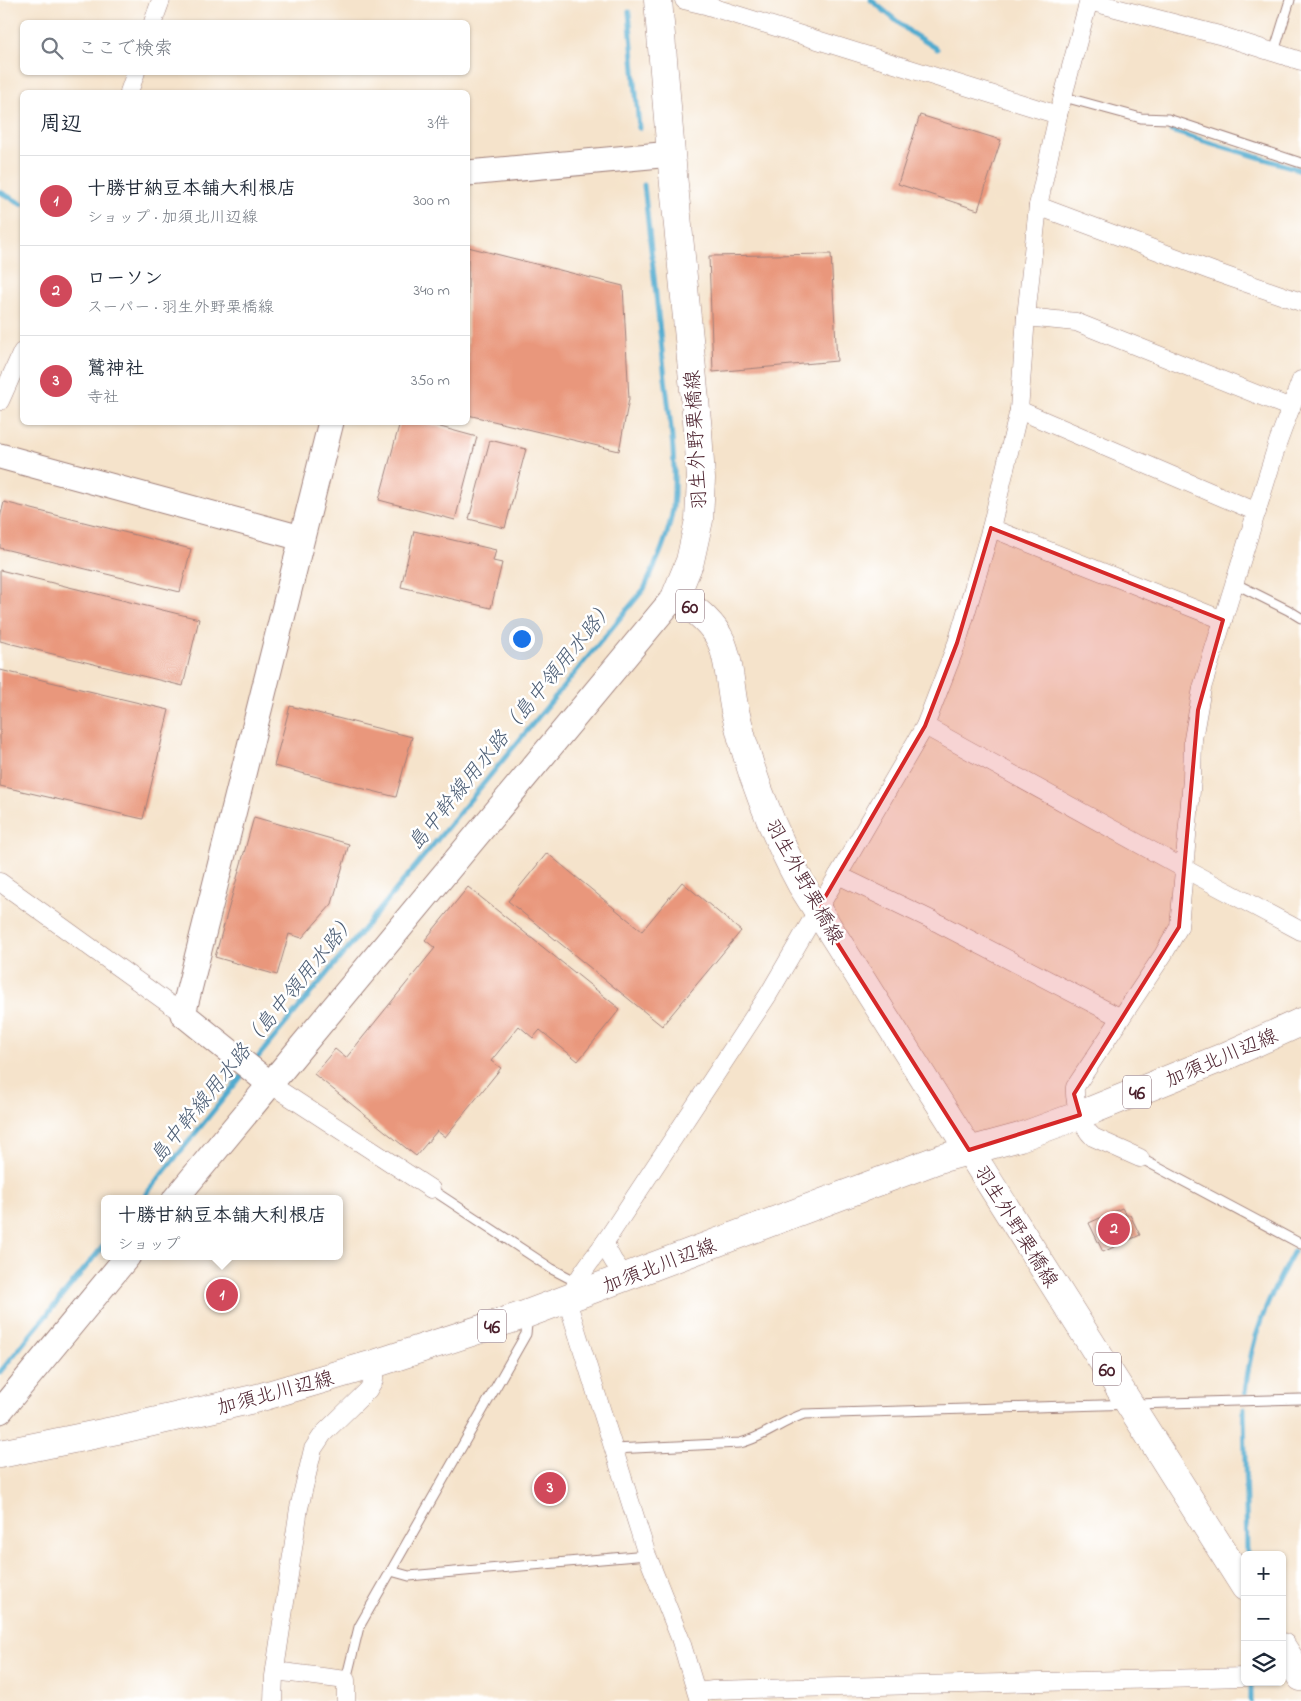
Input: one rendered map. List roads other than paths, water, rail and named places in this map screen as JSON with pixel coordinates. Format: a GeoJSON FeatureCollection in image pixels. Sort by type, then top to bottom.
{"type":"FeatureCollection","features":[{"type":"Feature","properties":{"kind":"main road","name":"羽生外野栗橋線"},"geometry":{"type":"LineString","coordinates":[[658,0],[701,479],[699,520],[690,561],[676,595],[712,626],[721,641],[735,711],[767,814],[793,869],[817,911],[1241,1581]]}},
{"type":"Feature","properties":{"kind":"main road","name":"加須北川辺線"},"geometry":{"type":"LineString","coordinates":[[0,1454],[201,1412],[258,1398],[374,1364],[524,1315],[573,1290],[627,1276],[939,1159],[1020,1137],[1080,1115],[1226,1056],[1301,1022]]}},
{"type":"Feature","properties":{"kind":"main road"},"geometry":{"type":"LineString","coordinates":[[1286,1653],[1301,1677]]}},
{"type":"Feature","properties":{"kind":"street"},"geometry":{"type":"LineString","coordinates":[[154,20],[161,0]]}},
{"type":"Feature","properties":{"kind":"street"},"geometry":{"type":"LineString","coordinates":[[684,0],[1058,115]]}},
{"type":"Feature","properties":{"kind":"street"},"geometry":{"type":"LineString","coordinates":[[1241,1677],[713,1690],[698,1697],[680,1638],[647,1555],[570,1310],[573,1290],[768,995],[925,726],[957,643],[991,528],[1019,410],[1026,317],[1038,206],[1058,115],[1089,1],[1219,35],[1301,61]]}},
{"type":"Feature","properties":{"kind":"street"},"geometry":{"type":"LineString","coordinates":[[130,90],[135,75]]}},
{"type":"Feature","properties":{"kind":"street"},"geometry":{"type":"LineString","coordinates":[[470,173],[671,154]]}},
{"type":"Feature","properties":{"kind":"street"},"geometry":{"type":"LineString","coordinates":[[1038,206],[1301,302]]}},
{"type":"Feature","properties":{"kind":"street"},"geometry":{"type":"LineString","coordinates":[[1026,317],[1076,322],[1291,408]]}},
{"type":"Feature","properties":{"kind":"street"},"geometry":{"type":"LineString","coordinates":[[0,401],[20,356]]}},
{"type":"Feature","properties":{"kind":"street"},"geometry":{"type":"LineString","coordinates":[[1140,1158],[1093,1137],[1086,1129],[1080,1115],[1074,1094],[1075,1087],[1163,955],[1179,927],[1192,779],[1193,739],[1202,688],[1278,442],[1301,380]]}},
{"type":"Feature","properties":{"kind":"street"},"geometry":{"type":"LineString","coordinates":[[1019,410],[1257,512]]}},
{"type":"Feature","properties":{"kind":"street"},"geometry":{"type":"LineString","coordinates":[[183,1014],[330,425]]}},
{"type":"Feature","properties":{"kind":"street"},"geometry":{"type":"LineString","coordinates":[[0,456],[301,538]]}},
{"type":"Feature","properties":{"kind":"street"},"geometry":{"type":"LineString","coordinates":[[991,528],[1223,620]]}},
{"type":"Feature","properties":{"kind":"street"},"geometry":{"type":"LineString","coordinates":[[178,1195],[676,595]]}},
{"type":"Feature","properties":{"kind":"street"},"geometry":{"type":"LineString","coordinates":[[925,726],[1183,868],[1301,930]]}},
{"type":"Feature","properties":{"kind":"street"},"geometry":{"type":"LineString","coordinates":[[838,875],[940,924],[1121,1018]]}},
{"type":"Feature","properties":{"kind":"street"},"geometry":{"type":"LineString","coordinates":[[0,882],[183,1014],[270,1084],[431,1189]]}},
{"type":"Feature","properties":{"kind":"street"},"geometry":{"type":"LineString","coordinates":[[605,1242],[609,1256],[627,1276]]}},
{"type":"Feature","properties":{"kind":"street"},"geometry":{"type":"LineString","coordinates":[[0,1411],[125,1260]]}},
{"type":"Feature","properties":{"kind":"street"},"geometry":{"type":"LineString","coordinates":[[273,1701],[275,1671],[299,1508],[313,1449],[323,1434],[368,1390],[374,1380],[374,1364]]}},
{"type":"Feature","properties":{"kind":"street"},"geometry":{"type":"LineString","coordinates":[[275,1671],[346,1680],[346,1701]]}},
{"type":"Feature","properties":{"kind":"street"},"geometry":{"type":"LineString","coordinates":[[1286,1676],[1301,1677]]}},
{"type":"Feature","properties":{"kind":"lane"},"geometry":{"type":"LineString","coordinates":[[1274,52],[1290,0]]}},
{"type":"Feature","properties":{"kind":"lane"},"geometry":{"type":"LineString","coordinates":[[1064,97],[1141,118],[1168,120],[1301,163]]}},
{"type":"Feature","properties":{"kind":"lane"},"geometry":{"type":"LineString","coordinates":[[1234,583],[1301,618]]}},
{"type":"Feature","properties":{"kind":"lane"},"geometry":{"type":"LineString","coordinates":[[1140,1158],[1301,1244]]}},
{"type":"Feature","properties":{"kind":"lane"},"geometry":{"type":"LineString","coordinates":[[431,1189],[552,1269],[573,1290]]}},
{"type":"Feature","properties":{"kind":"lane"},"geometry":{"type":"LineString","coordinates":[[346,1680],[359,1627],[526,1334],[527,1325],[524,1315]]}},
{"type":"Feature","properties":{"kind":"lane"},"geometry":{"type":"LineString","coordinates":[[614,1449],[740,1443],[756,1440],[782,1422],[804,1414],[1301,1399]]}},
{"type":"Feature","properties":{"kind":"lane"},"geometry":{"type":"LineString","coordinates":[[391,1571],[408,1576],[647,1555]]}},
{"type":"Feature","properties":{"kind":"waterway"},"geometry":{"type":"LineString","coordinates":[[871,0],[910,32],[937,49]]}},
{"type":"Feature","properties":{"kind":"waterway","name":"島中幹線用水路（島中領用水路）"},"geometry":{"type":"LineString","coordinates":[[629,12],[639,128]]}},
{"type":"Feature","properties":{"kind":"waterway"},"geometry":{"type":"LineString","coordinates":[[1171,131],[1301,170]]}},
{"type":"Feature","properties":{"kind":"waterway","name":"島中幹線用水路（島中領用水路）"},"geometry":{"type":"LineString","coordinates":[[254,1062],[644,589],[653,569],[671,518],[674,492],[674,459],[644,185]]}},
{"type":"Feature","properties":{"kind":"waterway"},"geometry":{"type":"LineString","coordinates":[[0,192],[20,203]]}},
{"type":"Feature","properties":{"kind":"waterway","name":"島中幹線用水路（島中領用水路）"},"geometry":{"type":"LineString","coordinates":[[145,1195],[245,1072]]}},
{"type":"Feature","properties":{"kind":"waterway","name":"島中幹線用水路（島中領用水路）"},"geometry":{"type":"LineString","coordinates":[[0,1372],[101,1249]]}},
{"type":"Feature","properties":{"kind":"waterway"},"geometry":{"type":"LineString","coordinates":[[1245,1393],[1251,1353],[1256,1336],[1268,1303],[1294,1251]]}},
{"type":"Feature","properties":{"kind":"waterway"},"geometry":{"type":"LineString","coordinates":[[1244,1409],[1247,1551]]}},
{"type":"Feature","properties":{"kind":"waterway"},"geometry":{"type":"LineString","coordinates":[[1251,1686],[1251,1701]]}},
{"type":"Feature","properties":{"kind":"place","name":"ローソン"},"geometry":{"type":"Point","coordinates":[1114,1229]}},
{"type":"Feature","properties":{"kind":"place","name":"十勝甘納豆本舗大利根店"},"geometry":{"type":"Point","coordinates":[222,1295]}},
{"type":"Feature","properties":{"kind":"place","name":"鷲神社"},"geometry":{"type":"Point","coordinates":[550,1488]}}]}
